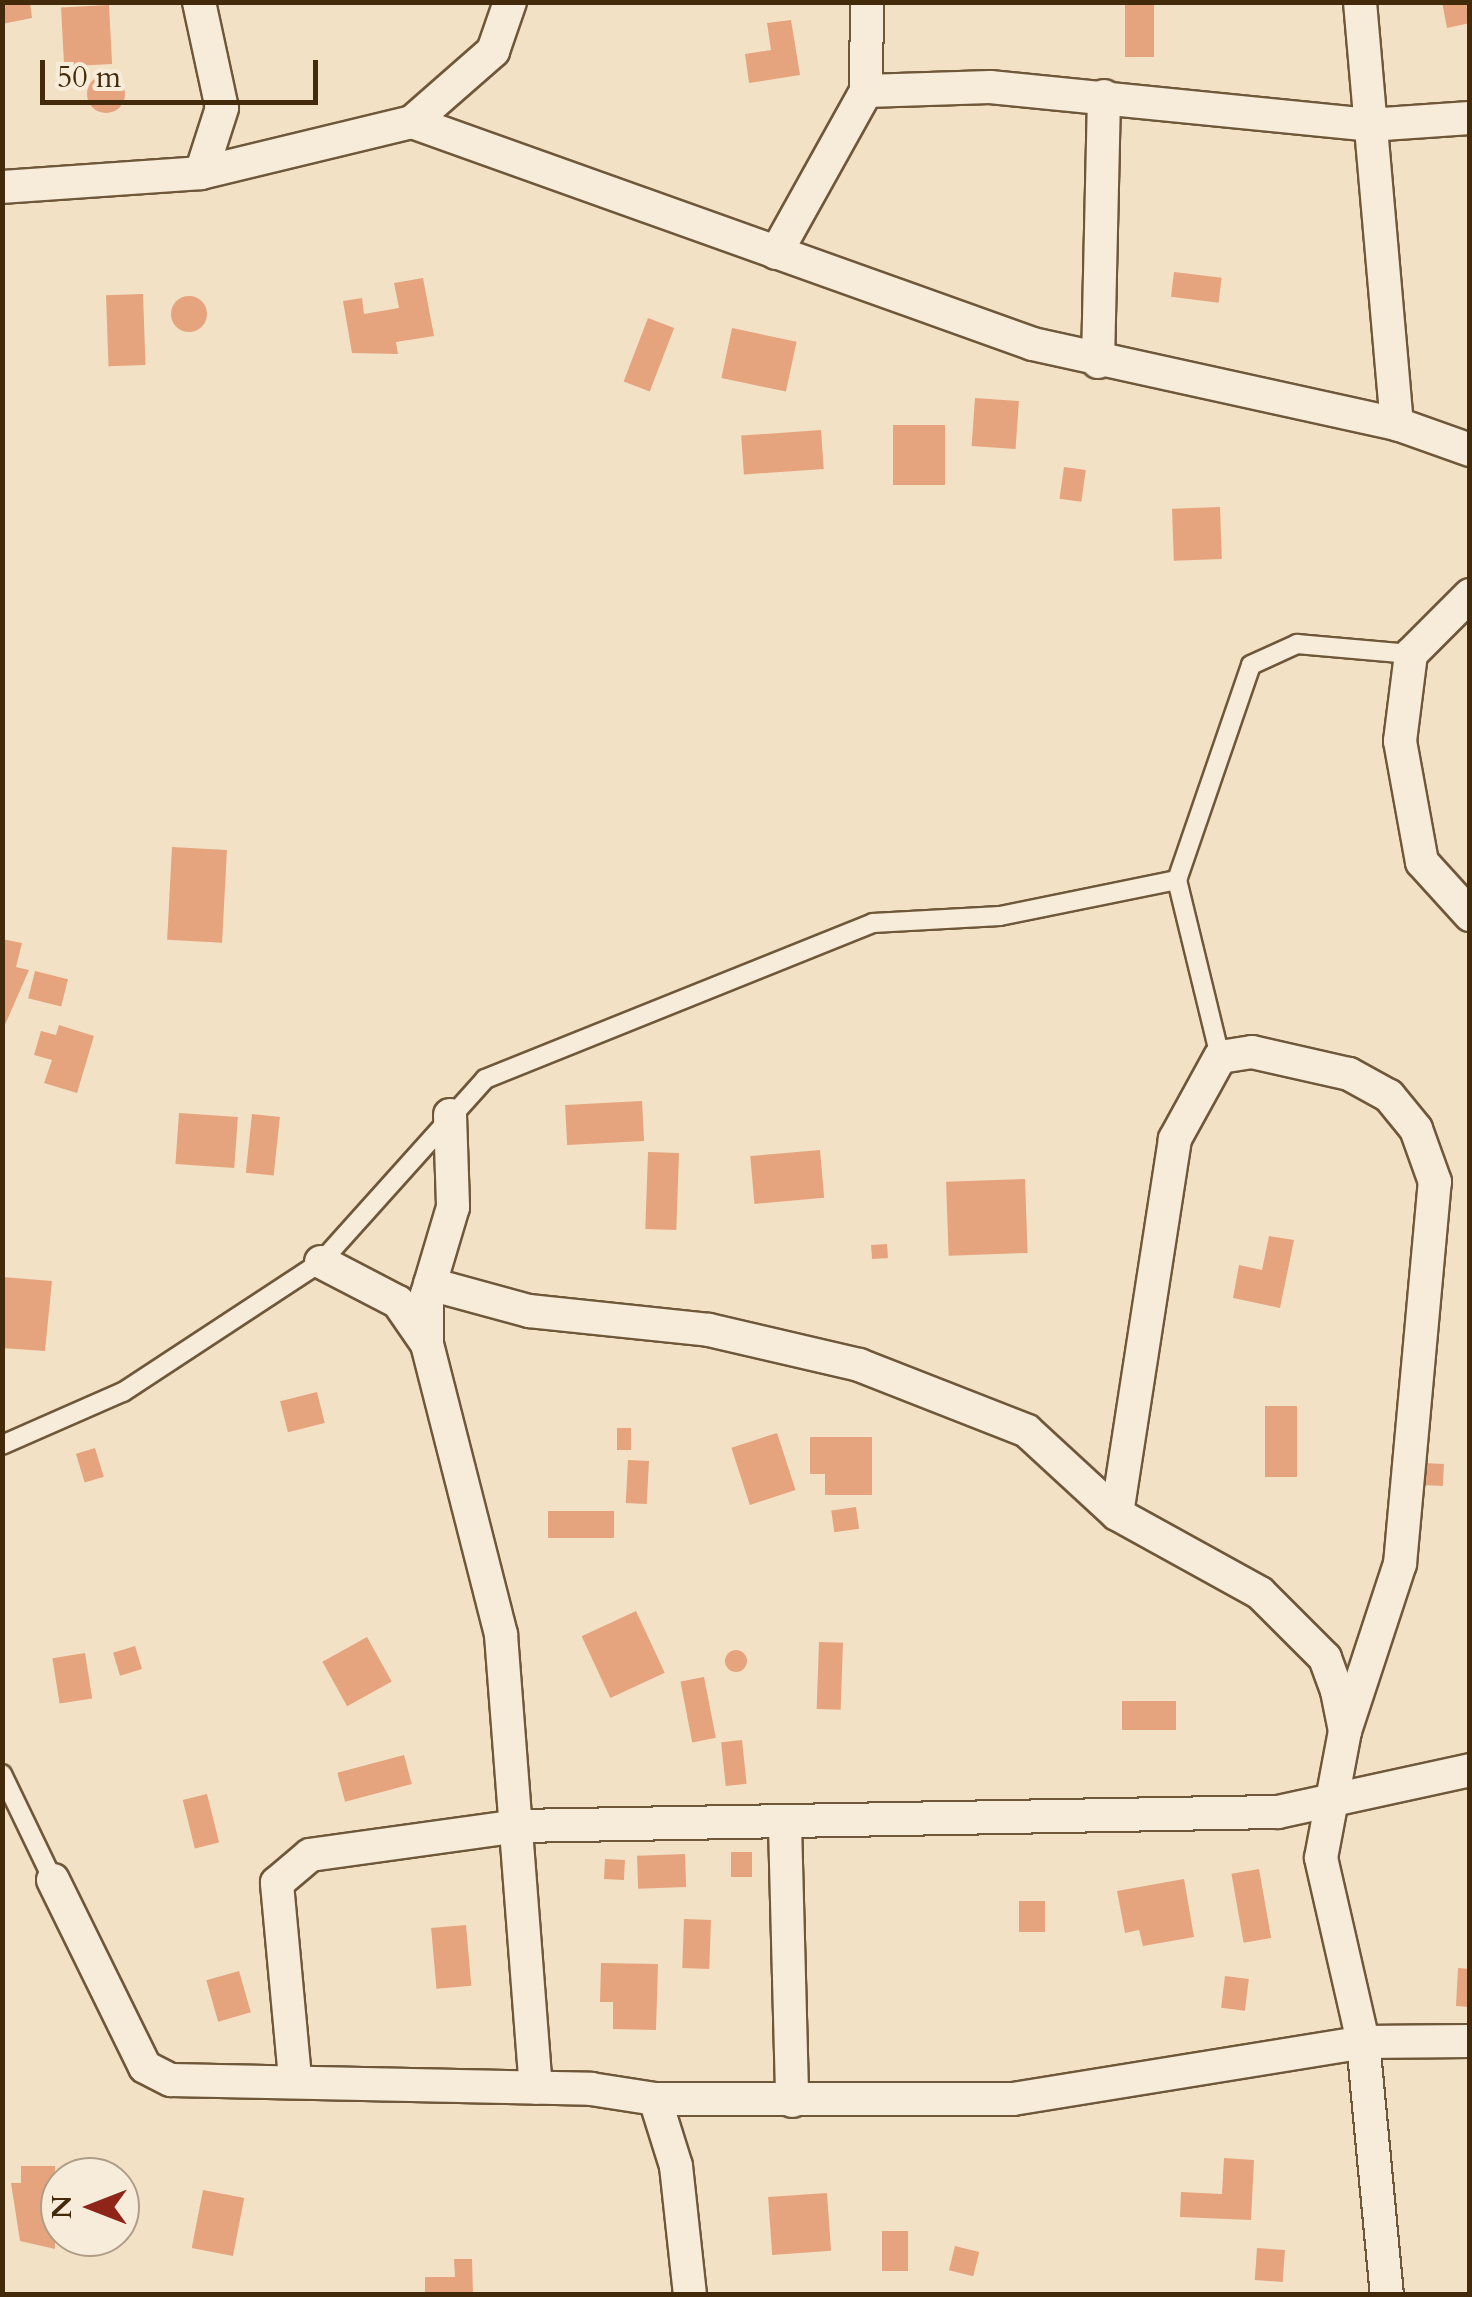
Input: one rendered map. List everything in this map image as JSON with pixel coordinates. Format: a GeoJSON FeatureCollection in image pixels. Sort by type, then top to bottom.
{"type":"FeatureCollection","features":[{"type":"Feature","properties":{"kind":"street"},"geometry":{"type":"LineString","coordinates":[[199,2],[222,108],[202,173]]}},
{"type":"Feature","properties":{"kind":"street"},"geometry":{"type":"LineString","coordinates":[[2,187],[202,173],[412,122],[492,52],[510,2]]}},
{"type":"Feature","properties":{"kind":"street"},"geometry":{"type":"LineString","coordinates":[[776,253],[866,91],[867,2]]}},
{"type":"Feature","properties":{"kind":"street"},"geometry":{"type":"LineString","coordinates":[[1360,2],[1397,424]]}},
{"type":"Feature","properties":{"kind":"street"},"geometry":{"type":"LineString","coordinates":[[866,91],[990,87],[1369,124],[1470,118]]}},
{"type":"Feature","properties":{"kind":"street"},"geometry":{"type":"LineString","coordinates":[[1098,362],[1104,96]]}},
{"type":"Feature","properties":{"kind":"street"},"geometry":{"type":"LineString","coordinates":[[412,122],[776,253],[1098,362],[1397,424],[1470,450]]}},
{"type":"Feature","properties":{"kind":"street"},"geometry":{"type":"LineString","coordinates":[[1470,595],[1411,654],[1400,741],[1406,801],[1422,862],[1470,915]]}},
{"type":"Feature","properties":{"kind":"street"},"geometry":{"type":"LineString","coordinates":[[1117,1514],[1175,1139],[1220,1057],[1262,1053],[1370,1084],[1405,1111],[1435,1182],[1400,1564],[1345,1731],[1328,1804],[1322,1858],[1363,2042],[1387,2294]]}},
{"type":"Feature","properties":{"kind":"street"},"geometry":{"type":"LineString","coordinates":[[450,1115],[453,1206],[430,1284],[427,1344],[501,1635],[536,2088]]}},
{"type":"Feature","properties":{"kind":"street"},"geometry":{"type":"LineString","coordinates":[[321,1262],[398,1302],[427,1344]]}},
{"type":"Feature","properties":{"kind":"street"},"geometry":{"type":"LineString","coordinates":[[430,1284],[529,1311],[747,1336],[859,1365],[1027,1431],[1117,1514],[1260,1593],[1298,1626],[1324,1658],[1345,1731]]}},
{"type":"Feature","properties":{"kind":"street"},"geometry":{"type":"LineString","coordinates":[[295,2078],[277,1898],[284,1871],[310,1855],[518,1826],[785,1825],[1328,1804],[1470,1770]]}},
{"type":"Feature","properties":{"kind":"street"},"geometry":{"type":"LineString","coordinates":[[785,1825],[792,2100]]}},
{"type":"Feature","properties":{"kind":"street"},"geometry":{"type":"LineString","coordinates":[[54,1880],[145,2067],[171,2080],[295,2078],[536,2088],[655,2099],[1013,2100],[1363,2042],[1470,2042]]}},
{"type":"Feature","properties":{"kind":"street"},"geometry":{"type":"LineString","coordinates":[[655,2099],[676,2166],[690,2294]]}},
{"type":"Feature","properties":{"kind":"lane"},"geometry":{"type":"LineString","coordinates":[[1220,1057],[1177,880],[1251,665],[1297,644],[1411,654]]}},
{"type":"Feature","properties":{"kind":"lane"},"geometry":{"type":"LineString","coordinates":[[2,1446],[123,1392],[321,1262],[484,1079],[549,1046],[873,924],[1000,916],[1177,880]]}},
{"type":"Feature","properties":{"kind":"lane"},"geometry":{"type":"LineString","coordinates":[[2,1774],[54,1880]]}},
{"type":"Feature","properties":{"kind":"building"},"geometry":{"type":"Polygon","coordinates":[[[2,2],[30,2],[32,18],[2,24],[2,2]]]}},
{"type":"Feature","properties":{"kind":"building"},"geometry":{"type":"Polygon","coordinates":[[[1125,2],[1154,2],[1154,57],[1125,57],[1125,2]]]}},
{"type":"Feature","properties":{"kind":"building"},"geometry":{"type":"Polygon","coordinates":[[[1442,2],[1470,2],[1470,23],[1447,28],[1442,2]]]}},
{"type":"Feature","properties":{"kind":"building"},"geometry":{"type":"Polygon","coordinates":[[[109,5],[112,64],[64,66],[61,8],[109,5]]]}},
{"type":"Feature","properties":{"kind":"building"},"geometry":{"type":"Polygon","coordinates":[[[791,20],[800,75],[749,83],[745,54],[771,50],[767,23],[791,20]]]}},
{"type":"Feature","properties":{"kind":"building"},"geometry":{"type":"Polygon","coordinates":[[[106,75],[119,81],[125,94],[119,107],[106,113],[93,107],[87,94],[93,81],[106,75]]]}},
{"type":"Feature","properties":{"kind":"building"},"geometry":{"type":"Polygon","coordinates":[[[1174,272],[1222,278],[1219,303],[1171,297],[1174,272]]]}},
{"type":"Feature","properties":{"kind":"building"},"geometry":{"type":"Polygon","coordinates":[[[423,278],[434,336],[396,342],[398,354],[352,353],[343,301],[362,298],[364,314],[399,308],[394,283],[423,278]]]}},
{"type":"Feature","properties":{"kind":"building"},"geometry":{"type":"Polygon","coordinates":[[[143,294],[145,365],[109,366],[106,295],[143,294]]]}},
{"type":"Feature","properties":{"kind":"building"},"geometry":{"type":"Polygon","coordinates":[[[189,296],[201,302],[207,314],[201,326],[189,332],[177,326],[171,314],[177,302],[189,296]]]}},
{"type":"Feature","properties":{"kind":"building"},"geometry":{"type":"Polygon","coordinates":[[[648,318],[674,328],[650,392],[624,381],[648,318]]]}},
{"type":"Feature","properties":{"kind":"building"},"geometry":{"type":"Polygon","coordinates":[[[732,328],[797,342],[786,392],[721,378],[732,328]]]}},
{"type":"Feature","properties":{"kind":"building"},"geometry":{"type":"Polygon","coordinates":[[[975,398],[1019,401],[1016,449],[972,446],[975,398]]]}},
{"type":"Feature","properties":{"kind":"building"},"geometry":{"type":"Polygon","coordinates":[[[893,425],[945,425],[945,485],[893,485],[893,425]]]}},
{"type":"Feature","properties":{"kind":"building"},"geometry":{"type":"Polygon","coordinates":[[[821,430],[824,469],[744,474],[741,436],[821,430]]]}},
{"type":"Feature","properties":{"kind":"building"},"geometry":{"type":"Polygon","coordinates":[[[1064,467],[1086,470],[1081,502],[1060,499],[1064,467]]]}},
{"type":"Feature","properties":{"kind":"building"},"geometry":{"type":"Polygon","coordinates":[[[1220,507],[1222,559],[1174,561],[1172,509],[1220,507]]]}},
{"type":"Feature","properties":{"kind":"building"},"geometry":{"type":"Polygon","coordinates":[[[172,847],[227,850],[222,943],[167,940],[172,847]]]}},
{"type":"Feature","properties":{"kind":"building"},"geometry":{"type":"Polygon","coordinates":[[[2,939],[22,943],[16,967],[29,970],[4,1027],[2,939]]]}},
{"type":"Feature","properties":{"kind":"building"},"geometry":{"type":"Polygon","coordinates":[[[35,971],[68,979],[61,1006],[28,998],[35,971]]]}},
{"type":"Feature","properties":{"kind":"building"},"geometry":{"type":"Polygon","coordinates":[[[59,1025],[94,1036],[77,1093],[44,1083],[52,1060],[34,1055],[41,1031],[56,1035],[59,1025]]]}},
{"type":"Feature","properties":{"kind":"building"},"geometry":{"type":"Polygon","coordinates":[[[642,1101],[644,1141],[567,1145],[565,1105],[642,1101]]]}},
{"type":"Feature","properties":{"kind":"building"},"geometry":{"type":"Polygon","coordinates":[[[179,1113],[238,1117],[234,1168],[175,1164],[179,1113]]]}},
{"type":"Feature","properties":{"kind":"building"},"geometry":{"type":"Polygon","coordinates":[[[252,1114],[280,1117],[274,1176],[246,1173],[252,1114]]]}},
{"type":"Feature","properties":{"kind":"building"},"geometry":{"type":"Polygon","coordinates":[[[820,1150],[824,1198],[754,1204],[750,1156],[820,1150]]]}},
{"type":"Feature","properties":{"kind":"building"},"geometry":{"type":"Polygon","coordinates":[[[648,1152],[679,1153],[676,1230],[645,1229],[648,1152]]]}},
{"type":"Feature","properties":{"kind":"building"},"geometry":{"type":"Polygon","coordinates":[[[1025,1179],[1028,1253],[949,1256],[946,1182],[1025,1179]]]}},
{"type":"Feature","properties":{"kind":"building"},"geometry":{"type":"Polygon","coordinates":[[[1269,1236],[1294,1240],[1280,1308],[1233,1298],[1239,1265],[1262,1270],[1269,1236]]]}},
{"type":"Feature","properties":{"kind":"building"},"geometry":{"type":"Polygon","coordinates":[[[887,1244],[888,1258],[872,1259],[871,1245],[887,1244]]]}},
{"type":"Feature","properties":{"kind":"building"},"geometry":{"type":"Polygon","coordinates":[[[2,1277],[52,1281],[45,1351],[2,1348],[2,1277]]]}},
{"type":"Feature","properties":{"kind":"building"},"geometry":{"type":"Polygon","coordinates":[[[317,1392],[325,1423],[288,1432],[280,1401],[317,1392]]]}},
{"type":"Feature","properties":{"kind":"building"},"geometry":{"type":"Polygon","coordinates":[[[1265,1406],[1297,1406],[1297,1477],[1265,1477],[1265,1406]]]}},
{"type":"Feature","properties":{"kind":"building"},"geometry":{"type":"Polygon","coordinates":[[[617,1428],[631,1428],[631,1450],[617,1450],[617,1428]]]}},
{"type":"Feature","properties":{"kind":"building"},"geometry":{"type":"Polygon","coordinates":[[[777,1433],[796,1490],[750,1505],[731,1448],[777,1433]]]}},
{"type":"Feature","properties":{"kind":"building"},"geometry":{"type":"Polygon","coordinates":[[[810,1437],[872,1437],[872,1495],[825,1495],[825,1474],[810,1474],[810,1437]]]}},
{"type":"Feature","properties":{"kind":"building"},"geometry":{"type":"Polygon","coordinates":[[[95,1448],[104,1477],[85,1483],[76,1454],[95,1448]]]}},
{"type":"Feature","properties":{"kind":"building"},"geometry":{"type":"Polygon","coordinates":[[[628,1460],[649,1461],[647,1504],[626,1503],[628,1460]]]}},
{"type":"Feature","properties":{"kind":"building"},"geometry":{"type":"Polygon","coordinates":[[[1423,1463],[1444,1464],[1443,1486],[1422,1485],[1423,1463]]]}},
{"type":"Feature","properties":{"kind":"building"},"geometry":{"type":"Polygon","coordinates":[[[856,1507],[859,1529],[834,1532],[831,1510],[856,1507]]]}},
{"type":"Feature","properties":{"kind":"building"},"geometry":{"type":"Polygon","coordinates":[[[548,1511],[614,1511],[614,1538],[548,1538],[548,1511]]]}},
{"type":"Feature","properties":{"kind":"building"},"geometry":{"type":"Polygon","coordinates":[[[636,1611],[665,1673],[610,1698],[582,1636],[636,1611]]]}},
{"type":"Feature","properties":{"kind":"building"},"geometry":{"type":"Polygon","coordinates":[[[367,1637],[392,1682],[347,1706],[322,1662],[367,1637]]]}},
{"type":"Feature","properties":{"kind":"building"},"geometry":{"type":"Polygon","coordinates":[[[819,1642],[843,1643],[841,1710],[817,1709],[819,1642]]]}},
{"type":"Feature","properties":{"kind":"building"},"geometry":{"type":"Polygon","coordinates":[[[135,1646],[142,1669],[120,1676],[113,1653],[135,1646]]]}},
{"type":"Feature","properties":{"kind":"building"},"geometry":{"type":"Polygon","coordinates":[[[732,1650],[740,1650],[747,1661],[740,1672],[732,1672],[725,1665],[725,1657],[732,1650]]]}},
{"type":"Feature","properties":{"kind":"building"},"geometry":{"type":"Polygon","coordinates":[[[85,1653],[92,1698],[60,1704],[52,1658],[85,1653]]]}},
{"type":"Feature","properties":{"kind":"building"},"geometry":{"type":"Polygon","coordinates":[[[704,1677],[716,1738],[692,1742],[680,1682],[704,1677]]]}},
{"type":"Feature","properties":{"kind":"building"},"geometry":{"type":"Polygon","coordinates":[[[1122,1701],[1176,1701],[1176,1730],[1122,1730],[1122,1701]]]}},
{"type":"Feature","properties":{"kind":"building"},"geometry":{"type":"Polygon","coordinates":[[[742,1740],[747,1784],[726,1786],[721,1742],[742,1740]]]}},
{"type":"Feature","properties":{"kind":"building"},"geometry":{"type":"Polygon","coordinates":[[[404,1755],[412,1784],[345,1802],[337,1773],[404,1755]]]}},
{"type":"Feature","properties":{"kind":"building"},"geometry":{"type":"Polygon","coordinates":[[[207,1794],[219,1843],[195,1849],[183,1800],[207,1794]]]}},
{"type":"Feature","properties":{"kind":"building"},"geometry":{"type":"Polygon","coordinates":[[[731,1852],[752,1852],[752,1877],[731,1877],[731,1852]]]}},
{"type":"Feature","properties":{"kind":"building"},"geometry":{"type":"Polygon","coordinates":[[[685,1854],[686,1887],[638,1889],[637,1856],[685,1854]]]}},
{"type":"Feature","properties":{"kind":"building"},"geometry":{"type":"Polygon","coordinates":[[[605,1859],[625,1860],[624,1880],[604,1879],[605,1859]]]}},
{"type":"Feature","properties":{"kind":"building"},"geometry":{"type":"Polygon","coordinates":[[[1259,1869],[1271,1938],[1244,1943],[1231,1874],[1259,1869]]]}},
{"type":"Feature","properties":{"kind":"building"},"geometry":{"type":"Polygon","coordinates":[[[1184,1879],[1194,1937],[1143,1946],[1139,1930],[1125,1933],[1117,1891],[1184,1879]]]}},
{"type":"Feature","properties":{"kind":"building"},"geometry":{"type":"Polygon","coordinates":[[[1019,1901],[1045,1901],[1045,1932],[1019,1932],[1019,1901]]]}},
{"type":"Feature","properties":{"kind":"building"},"geometry":{"type":"Polygon","coordinates":[[[684,1919],[711,1920],[709,1969],[682,1968],[684,1919]]]}},
{"type":"Feature","properties":{"kind":"building"},"geometry":{"type":"Polygon","coordinates":[[[466,1925],[471,1986],[436,1989],[431,1928],[466,1925]]]}},
{"type":"Feature","properties":{"kind":"building"},"geometry":{"type":"Polygon","coordinates":[[[601,1963],[658,1964],[656,2030],[613,2029],[613,2002],[600,2002],[601,1963]]]}},
{"type":"Feature","properties":{"kind":"building"},"geometry":{"type":"Polygon","coordinates":[[[1458,1968],[1470,1969],[1470,2007],[1456,2006],[1458,1968]]]}},
{"type":"Feature","properties":{"kind":"building"},"geometry":{"type":"Polygon","coordinates":[[[239,1971],[251,2012],[218,2022],[206,1980],[239,1971]]]}},
{"type":"Feature","properties":{"kind":"building"},"geometry":{"type":"Polygon","coordinates":[[[1225,1976],[1249,1979],[1245,2011],[1221,2008],[1225,1976]]]}},
{"type":"Feature","properties":{"kind":"building"},"geometry":{"type":"Polygon","coordinates":[[[1224,2158],[1254,2160],[1251,2220],[1180,2217],[1181,2192],[1222,2194],[1224,2158]]]}},
{"type":"Feature","properties":{"kind":"building"},"geometry":{"type":"Polygon","coordinates":[[[21,2166],[40,2166],[40,2246],[20,2241],[11,2183],[21,2183],[21,2166]]]}},
{"type":"Feature","properties":{"kind":"building"},"geometry":{"type":"Polygon","coordinates":[[[203,2190],[244,2198],[233,2256],[192,2248],[203,2190]]]}},
{"type":"Feature","properties":{"kind":"building"},"geometry":{"type":"Polygon","coordinates":[[[827,2193],[831,2251],[772,2255],[768,2197],[827,2193]]]}},
{"type":"Feature","properties":{"kind":"building"},"geometry":{"type":"Polygon","coordinates":[[[882,2231],[908,2231],[908,2271],[882,2271],[882,2231]]]}},
{"type":"Feature","properties":{"kind":"building"},"geometry":{"type":"Polygon","coordinates":[[[955,2246],[979,2252],[973,2276],[949,2270],[955,2246]]]}},
{"type":"Feature","properties":{"kind":"building"},"geometry":{"type":"Polygon","coordinates":[[[1257,2248],[1285,2250],[1283,2282],[1255,2280],[1257,2248]]]}},
{"type":"Feature","properties":{"kind":"building"},"geometry":{"type":"Polygon","coordinates":[[[454,2259],[472,2259],[473,2294],[425,2294],[425,2277],[455,2277],[454,2259]]]}}]}
